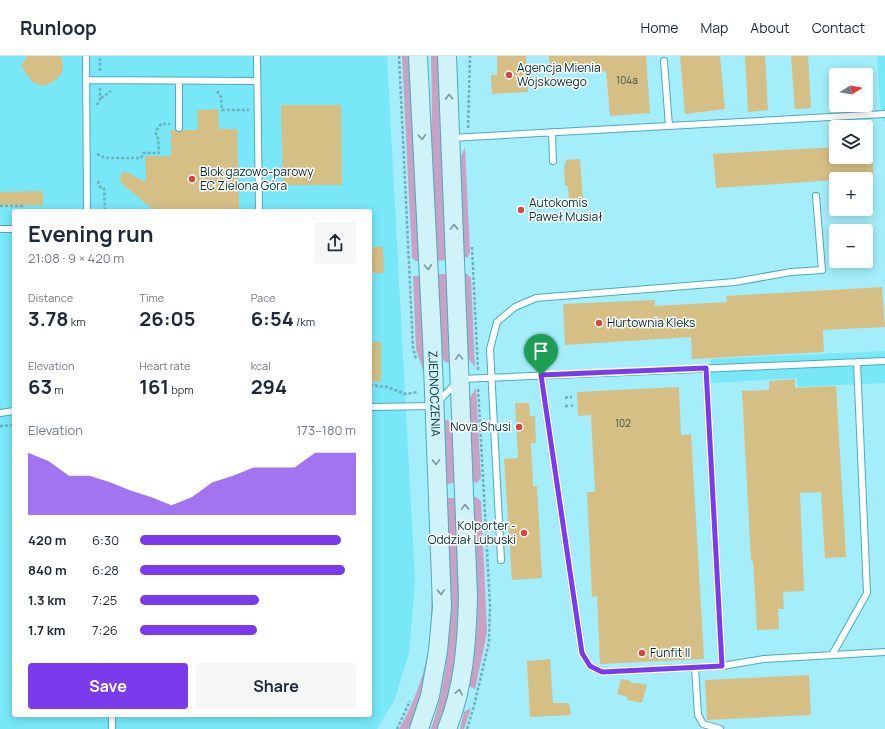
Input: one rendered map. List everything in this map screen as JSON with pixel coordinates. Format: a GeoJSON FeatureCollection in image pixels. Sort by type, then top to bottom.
{"type":"FeatureCollection","features":[{"type":"Feature","properties":{"kind":"main road","name":"ZJEDNOCZENIA"},"geometry":{"type":"LineString","coordinates":[[418,56],[442,607],[438,651],[431,688],[418,729]]}},
{"type":"Feature","properties":{"kind":"main road"},"geometry":{"type":"LineString","coordinates":[[447,56],[468,596],[467,635],[460,689],[448,729]]}},
{"type":"Feature","properties":{"kind":"lane"},"geometry":{"type":"LineString","coordinates":[[86,56],[88,209]]}},
{"type":"Feature","properties":{"kind":"lane"},"geometry":{"type":"LineString","coordinates":[[256,56],[258,209]]}},
{"type":"Feature","properties":{"kind":"lane"},"geometry":{"type":"LineString","coordinates":[[664,61],[669,126]]}},
{"type":"Feature","properties":{"kind":"lane"},"geometry":{"type":"LineString","coordinates":[[86,80],[257,81]]}},
{"type":"Feature","properties":{"kind":"lane"},"geometry":{"type":"LineString","coordinates":[[179,80],[179,128]]}},
{"type":"Feature","properties":{"kind":"lane"},"geometry":{"type":"LineString","coordinates":[[450,138],[885,114]]}},
{"type":"Feature","properties":{"kind":"lane"},"geometry":{"type":"LineString","coordinates":[[552,132],[553,161]]}},
{"type":"Feature","properties":{"kind":"lane"},"geometry":{"type":"LineString","coordinates":[[501,560],[490,349],[497,322],[515,307],[536,298],[735,282],[790,272],[822,270],[816,196]]}},
{"type":"Feature","properties":{"kind":"lane"},"geometry":{"type":"LineString","coordinates":[[0,229],[12,229]]}},
{"type":"Feature","properties":{"kind":"lane"},"geometry":{"type":"LineString","coordinates":[[372,407],[434,406],[460,379],[885,361]]}},
{"type":"Feature","properties":{"kind":"lane"},"geometry":{"type":"LineString","coordinates":[[832,655],[867,593],[857,362]]}},
{"type":"Feature","properties":{"kind":"lane"},"geometry":{"type":"LineString","coordinates":[[706,368],[722,666]]}},
{"type":"Feature","properties":{"kind":"lane"},"geometry":{"type":"LineString","coordinates":[[541,375],[582,653],[590,666],[602,672],[722,666],[764,659],[885,652]]}},
{"type":"Feature","properties":{"kind":"lane"},"geometry":{"type":"LineString","coordinates":[[0,413],[12,411]]}},
{"type":"Feature","properties":{"kind":"lane"},"geometry":{"type":"LineString","coordinates":[[695,667],[698,715],[703,724],[720,729]]}},
{"type":"Feature","properties":{"kind":"lane"},"geometry":{"type":"LineString","coordinates":[[112,717],[112,729]]}},
{"type":"Feature","properties":{"kind":"path"},"geometry":{"type":"LineString","coordinates":[[96,112],[100,99],[100,56]]}},
{"type":"Feature","properties":{"kind":"path"},"geometry":{"type":"LineString","coordinates":[[97,148],[97,159]]}},
{"type":"Feature","properties":{"kind":"path"},"geometry":{"type":"LineString","coordinates":[[97,178],[100,187],[104,188],[105,209]]}},
{"type":"Feature","properties":{"kind":"path"},"geometry":{"type":"LineString","coordinates":[[0,206],[22,206],[22,209]]}},
{"type":"Feature","properties":{"kind":"path"},"geometry":{"type":"LineString","coordinates":[[372,385],[387,387],[406,394],[420,392]]}},
{"type":"Feature","properties":{"kind":"path"},"geometry":{"type":"LineString","coordinates":[[0,426],[12,425]]}},
{"type":"Feature","properties":{"kind":"shaded area"},"geometry":{"type":"Polygon","coordinates":[[[0,56],[387,56],[415,581],[409,653],[395,699],[377,729],[0,729],[0,56]]]}},
{"type":"Feature","properties":{"kind":"shaded area"},"geometry":{"type":"Polygon","coordinates":[[[402,56],[410,56],[420,261],[416,261],[412,258],[402,56]]]}},
{"type":"Feature","properties":{"kind":"shaded area"},"geometry":{"type":"Polygon","coordinates":[[[431,56],[438,56],[447,260],[434,261],[431,139],[431,56]]]}},
{"type":"Feature","properties":{"kind":"shaded area"},"geometry":{"type":"Polygon","coordinates":[[[877,56],[885,56],[885,121],[883,121],[880,104],[877,56]]]}},
{"type":"Feature","properties":{"kind":"shaded area"},"geometry":{"type":"Polygon","coordinates":[[[465,147],[470,252],[468,257],[462,258],[458,163],[465,147]]]}},
{"type":"Feature","properties":{"kind":"shaded area"},"geometry":{"type":"Polygon","coordinates":[[[463,273],[466,273],[471,278],[475,367],[467,357],[463,273]]]}},
{"type":"Feature","properties":{"kind":"shaded area"},"geometry":{"type":"Polygon","coordinates":[[[435,274],[448,274],[452,361],[448,363],[444,361],[439,352],[435,274]]]}},
{"type":"Feature","properties":{"kind":"shaded area"},"geometry":{"type":"Polygon","coordinates":[[[413,276],[420,276],[425,369],[423,370],[416,349],[413,276]]]}},
{"type":"Feature","properties":{"kind":"shaded area"},"geometry":{"type":"Polygon","coordinates":[[[885,351],[885,383],[798,387],[797,378],[711,383],[711,359],[885,351]]]}},
{"type":"Feature","properties":{"kind":"shaded area"},"geometry":{"type":"Polygon","coordinates":[[[476,388],[481,478],[477,483],[472,482],[469,399],[476,388]]]}},
{"type":"Feature","properties":{"kind":"shaded area"},"geometry":{"type":"Polygon","coordinates":[[[448,420],[454,430],[457,483],[445,484],[443,421],[448,420]]]}},
{"type":"Feature","properties":{"kind":"shaded area"},"geometry":{"type":"Polygon","coordinates":[[[472,497],[476,497],[481,501],[487,631],[475,689],[469,686],[477,625],[477,569],[472,497]]]}},
{"type":"Feature","properties":{"kind":"shaded area"},"geometry":{"type":"Polygon","coordinates":[[[446,498],[458,498],[460,649],[445,709],[438,729],[431,729],[445,673],[448,644],[449,585],[446,498]]]}},
{"type":"Feature","properties":{"kind":"shaded area"},"geometry":{"type":"Polygon","coordinates":[[[433,583],[435,609],[427,677],[414,718],[408,729],[399,729],[415,697],[426,663],[430,639],[433,583]]]}},
{"type":"Feature","properties":{"kind":"shaded area"},"geometry":{"type":"Polygon","coordinates":[[[471,708],[464,729],[460,729],[464,712],[471,708]]]}},
{"type":"Feature","properties":{"kind":"building"},"geometry":{"type":"Polygon","coordinates":[[[27,56],[61,56],[63,65],[62,72],[58,78],[47,85],[34,83],[21,66],[27,56]]]}},
{"type":"Feature","properties":{"kind":"building","name":"Agencja Mienia Wojskowego"},"geometry":{"type":"Polygon","coordinates":[[[497,56],[526,56],[528,92],[492,94],[491,75],[497,75],[497,56]]]}},
{"type":"Feature","properties":{"kind":"building"},"geometry":{"type":"Polygon","coordinates":[[[549,56],[646,56],[650,113],[610,116],[606,71],[593,72],[590,67],[550,71],[549,56]]]}},
{"type":"Feature","properties":{"kind":"building"},"geometry":{"type":"Polygon","coordinates":[[[680,56],[720,56],[725,109],[685,114],[680,56]]]}},
{"type":"Feature","properties":{"kind":"building"},"geometry":{"type":"Polygon","coordinates":[[[745,56],[765,56],[768,110],[748,112],[745,56]]]}},
{"type":"Feature","properties":{"kind":"building"},"geometry":{"type":"Polygon","coordinates":[[[791,56],[808,56],[811,108],[795,109],[791,56]]]}},
{"type":"Feature","properties":{"kind":"building"},"geometry":{"type":"Polygon","coordinates":[[[281,105],[341,105],[342,185],[283,185],[281,105]]]}},
{"type":"Feature","properties":{"kind":"building","name":"Blok gazowo-parowy EC Zielona Góra"},"geometry":{"type":"Polygon","coordinates":[[[218,109],[219,129],[237,129],[239,209],[153,209],[121,183],[120,177],[122,173],[126,172],[146,182],[145,156],[171,156],[171,130],[179,132],[183,130],[198,130],[197,110],[218,109]]]}},
{"type":"Feature","properties":{"kind":"building"},"geometry":{"type":"Polygon","coordinates":[[[829,147],[829,164],[873,164],[874,178],[873,172],[829,172],[829,180],[716,188],[713,154],[829,147]]]}},
{"type":"Feature","properties":{"kind":"building"},"geometry":{"type":"Polygon","coordinates":[[[580,159],[583,199],[569,200],[568,186],[565,186],[564,164],[566,163],[566,160],[580,159]]]}},
{"type":"Feature","properties":{"kind":"building"},"geometry":{"type":"Polygon","coordinates":[[[43,191],[43,205],[0,205],[0,192],[43,191]]]}},
{"type":"Feature","properties":{"kind":"building"},"geometry":{"type":"Polygon","coordinates":[[[372,247],[383,247],[384,273],[372,273],[372,247]]]}},
{"type":"Feature","properties":{"kind":"building"},"geometry":{"type":"Polygon","coordinates":[[[882,287],[885,327],[823,330],[824,352],[692,359],[691,337],[565,345],[563,304],[655,300],[655,306],[727,302],[726,296],[882,287]]]}},
{"type":"Feature","properties":{"kind":"building"},"geometry":{"type":"Polygon","coordinates":[[[372,342],[381,342],[381,381],[372,382],[372,342]]]}},
{"type":"Feature","properties":{"kind":"building"},"geometry":{"type":"Polygon","coordinates":[[[795,379],[795,388],[836,386],[846,557],[825,558],[821,492],[800,493],[804,591],[783,592],[784,609],[778,609],[779,629],[757,630],[753,561],[751,561],[742,391],[769,390],[769,381],[795,379]]]}},
{"type":"Feature","properties":{"kind":"building"},"geometry":{"type":"Polygon","coordinates":[[[679,387],[681,435],[691,434],[704,659],[600,664],[597,596],[592,597],[587,492],[595,492],[591,415],[578,416],[577,392],[679,387]]]}},
{"type":"Feature","properties":{"kind":"building","name":"Kolporter - Oddział Lubuski"},"geometry":{"type":"Polygon","coordinates":[[[515,403],[529,403],[530,416],[535,416],[536,443],[531,443],[533,486],[537,486],[542,578],[512,580],[504,459],[518,458],[515,403]]]}},
{"type":"Feature","properties":{"kind":"building"},"geometry":{"type":"Polygon","coordinates":[[[550,659],[553,703],[569,703],[571,715],[530,717],[527,661],[550,659]]]}},
{"type":"Feature","properties":{"kind":"building"},"geometry":{"type":"Polygon","coordinates":[[[809,675],[811,715],[707,720],[705,680],[809,675]]]}},
{"type":"Feature","properties":{"kind":"building"},"geometry":{"type":"Polygon","coordinates":[[[621,679],[631,681],[631,683],[647,685],[642,703],[627,700],[628,697],[617,694],[621,679]]]}},
{"type":"Feature","properties":{"kind":"place","name":"Agencja Mienia Wojskowego"},"geometry":{"type":"Point","coordinates":[509,75]}},
{"type":"Feature","properties":{"kind":"place","name":"Blok gazowo-parowy EC Zielona Góra"},"geometry":{"type":"Point","coordinates":[192,179]}},
{"type":"Feature","properties":{"kind":"place","name":"Autokomis Paweł Musiał"},"geometry":{"type":"Point","coordinates":[521,210]}},
{"type":"Feature","properties":{"kind":"place","name":"Hurtownia Kleks"},"geometry":{"type":"Point","coordinates":[599,323]}},
{"type":"Feature","properties":{"kind":"place","name":"Nova Shusi"},"geometry":{"type":"Point","coordinates":[519,427]}},
{"type":"Feature","properties":{"kind":"place","name":"Kolporter - Oddział Lubuski"},"geometry":{"type":"Point","coordinates":[524,533]}},
{"type":"Feature","properties":{"kind":"place","name":"Funfit II"},"geometry":{"type":"Point","coordinates":[642,653]}},
{"type":"Feature","properties":{"kind":"route"},"geometry":{"type":"LineString","coordinates":[[706,368],[722,666],[602,672],[590,666],[582,653],[541,375],[706,368]]}}]}
